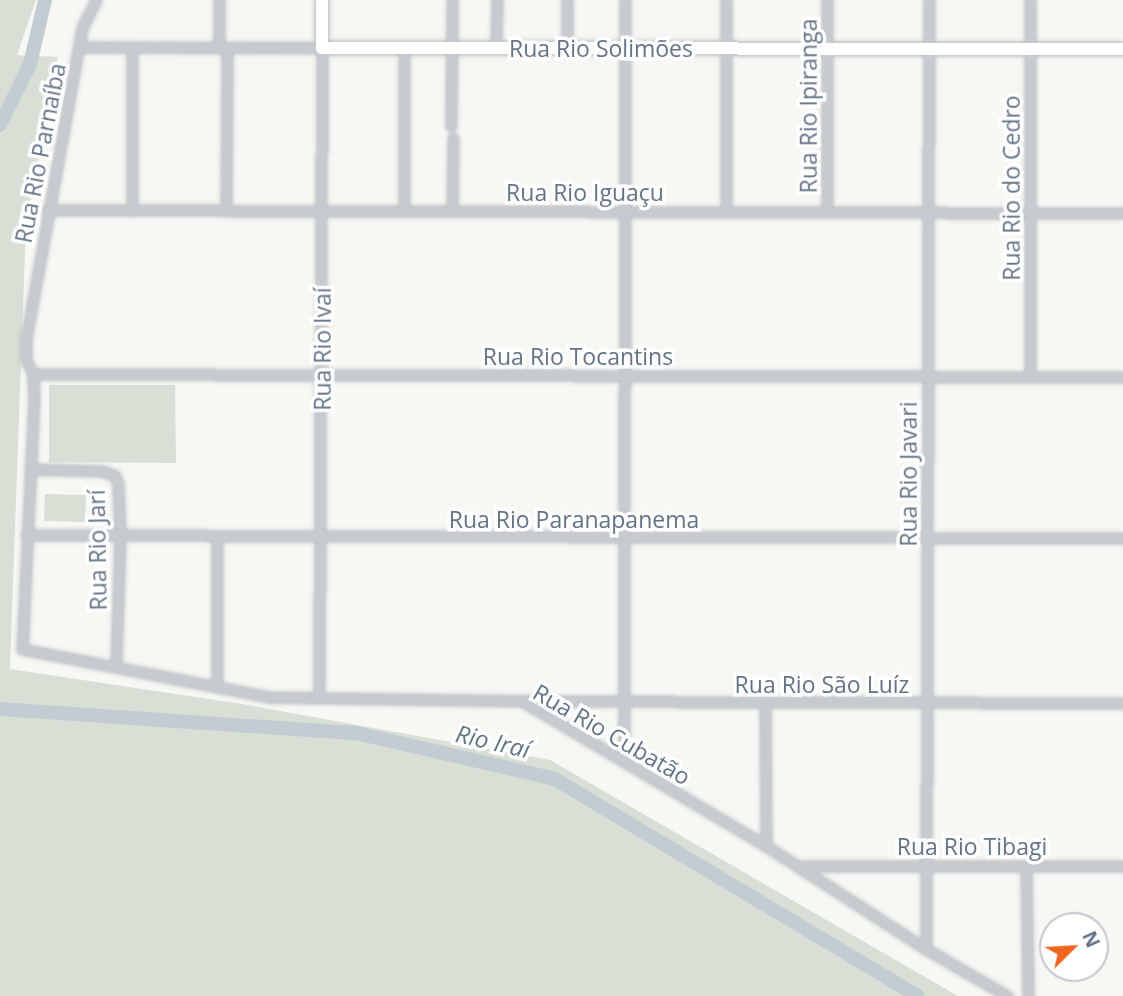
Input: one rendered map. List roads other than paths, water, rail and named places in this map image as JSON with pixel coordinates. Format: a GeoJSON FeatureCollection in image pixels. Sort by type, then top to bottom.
{"type":"FeatureCollection","features":[{"type":"Feature","properties":{"kind":"street","name":"Rua Rio Parnaíba"},"geometry":{"type":"LineString","coordinates":[[22,649],[33,374],[26,360],[26,338],[82,28],[96,0]]}},
{"type":"Feature","properties":{"kind":"street"},"geometry":{"type":"LineString","coordinates":[[219,0],[223,48],[226,211]]}},
{"type":"Feature","properties":{"kind":"street","name":"Rua Rio Ivaí"},"geometry":{"type":"LineString","coordinates":[[319,698],[322,538],[322,0]]}},
{"type":"Feature","properties":{"kind":"street"},"geometry":{"type":"LineString","coordinates":[[451,126],[452,0]]}},
{"type":"Feature","properties":{"kind":"street"},"geometry":{"type":"LineString","coordinates":[[496,47],[497,0]]}},
{"type":"Feature","properties":{"kind":"street"},"geometry":{"type":"LineString","coordinates":[[567,0],[567,47]]}},
{"type":"Feature","properties":{"kind":"street"},"geometry":{"type":"LineString","coordinates":[[624,761],[625,0]]}},
{"type":"Feature","properties":{"kind":"street"},"geometry":{"type":"LineString","coordinates":[[726,0],[726,212]]}},
{"type":"Feature","properties":{"kind":"street","name":"Rua Rio Ipiranga"},"geometry":{"type":"LineString","coordinates":[[827,0],[827,212]]}},
{"type":"Feature","properties":{"kind":"street","name":"Rua Rio Javari"},"geometry":{"type":"LineString","coordinates":[[926,949],[929,0]]}},
{"type":"Feature","properties":{"kind":"street","name":"Rua Rio do Cedro"},"geometry":{"type":"LineString","coordinates":[[1030,0],[1030,377]]}},
{"type":"Feature","properties":{"kind":"street","name":"Rua Rio Solimões"},"geometry":{"type":"LineString","coordinates":[[80,47],[1123,49]]}},
{"type":"Feature","properties":{"kind":"street"},"geometry":{"type":"LineString","coordinates":[[132,47],[132,211]]}},
{"type":"Feature","properties":{"kind":"street"},"geometry":{"type":"LineString","coordinates":[[404,48],[404,211]]}},
{"type":"Feature","properties":{"kind":"street"},"geometry":{"type":"LineString","coordinates":[[452,211],[453,138]]}},
{"type":"Feature","properties":{"kind":"street","name":"Rua Rio Iguaçu"},"geometry":{"type":"LineString","coordinates":[[47,210],[1123,213]]}},
{"type":"Feature","properties":{"kind":"street","name":"Rua Rio Tocantins"},"geometry":{"type":"LineString","coordinates":[[33,374],[1123,377]]}},
{"type":"Feature","properties":{"kind":"street","name":"Rua Rio Jarí"},"geometry":{"type":"LineString","coordinates":[[30,469],[102,471],[114,475],[120,500],[116,667]]}},
{"type":"Feature","properties":{"kind":"street","name":"Rua Rio Paranapanema"},"geometry":{"type":"LineString","coordinates":[[26,535],[322,538],[1123,538]]}},
{"type":"Feature","properties":{"kind":"street"},"geometry":{"type":"LineString","coordinates":[[217,685],[218,537]]}},
{"type":"Feature","properties":{"kind":"street","name":"Rua Rio Cubatão"},"geometry":{"type":"LineString","coordinates":[[22,649],[270,697],[522,701],[809,872],[926,949],[1007,996]]}},
{"type":"Feature","properties":{"kind":"street","name":"Rua Rio São Luíz"},"geometry":{"type":"LineString","coordinates":[[522,701],[624,704],[1123,703]]}},
{"type":"Feature","properties":{"kind":"street"},"geometry":{"type":"LineString","coordinates":[[765,703],[766,846]]}},
{"type":"Feature","properties":{"kind":"street","name":"Rua Rio Tibagi"},"geometry":{"type":"LineString","coordinates":[[799,866],[1123,866]]}},
{"type":"Feature","properties":{"kind":"street","name":"Rua Rio Tibagi"},"geometry":{"type":"LineString","coordinates":[[809,872],[820,866]]}},
{"type":"Feature","properties":{"kind":"street"},"geometry":{"type":"LineString","coordinates":[[1026,866],[1028,996]]}},
{"type":"Feature","properties":{"kind":"waterway"},"geometry":{"type":"LineString","coordinates":[[0,125],[30,64],[45,0]]}},
{"type":"Feature","properties":{"kind":"waterway","name":"Rio Iraí"},"geometry":{"type":"LineString","coordinates":[[0,709],[356,733],[555,779],[917,996]]}}]}
